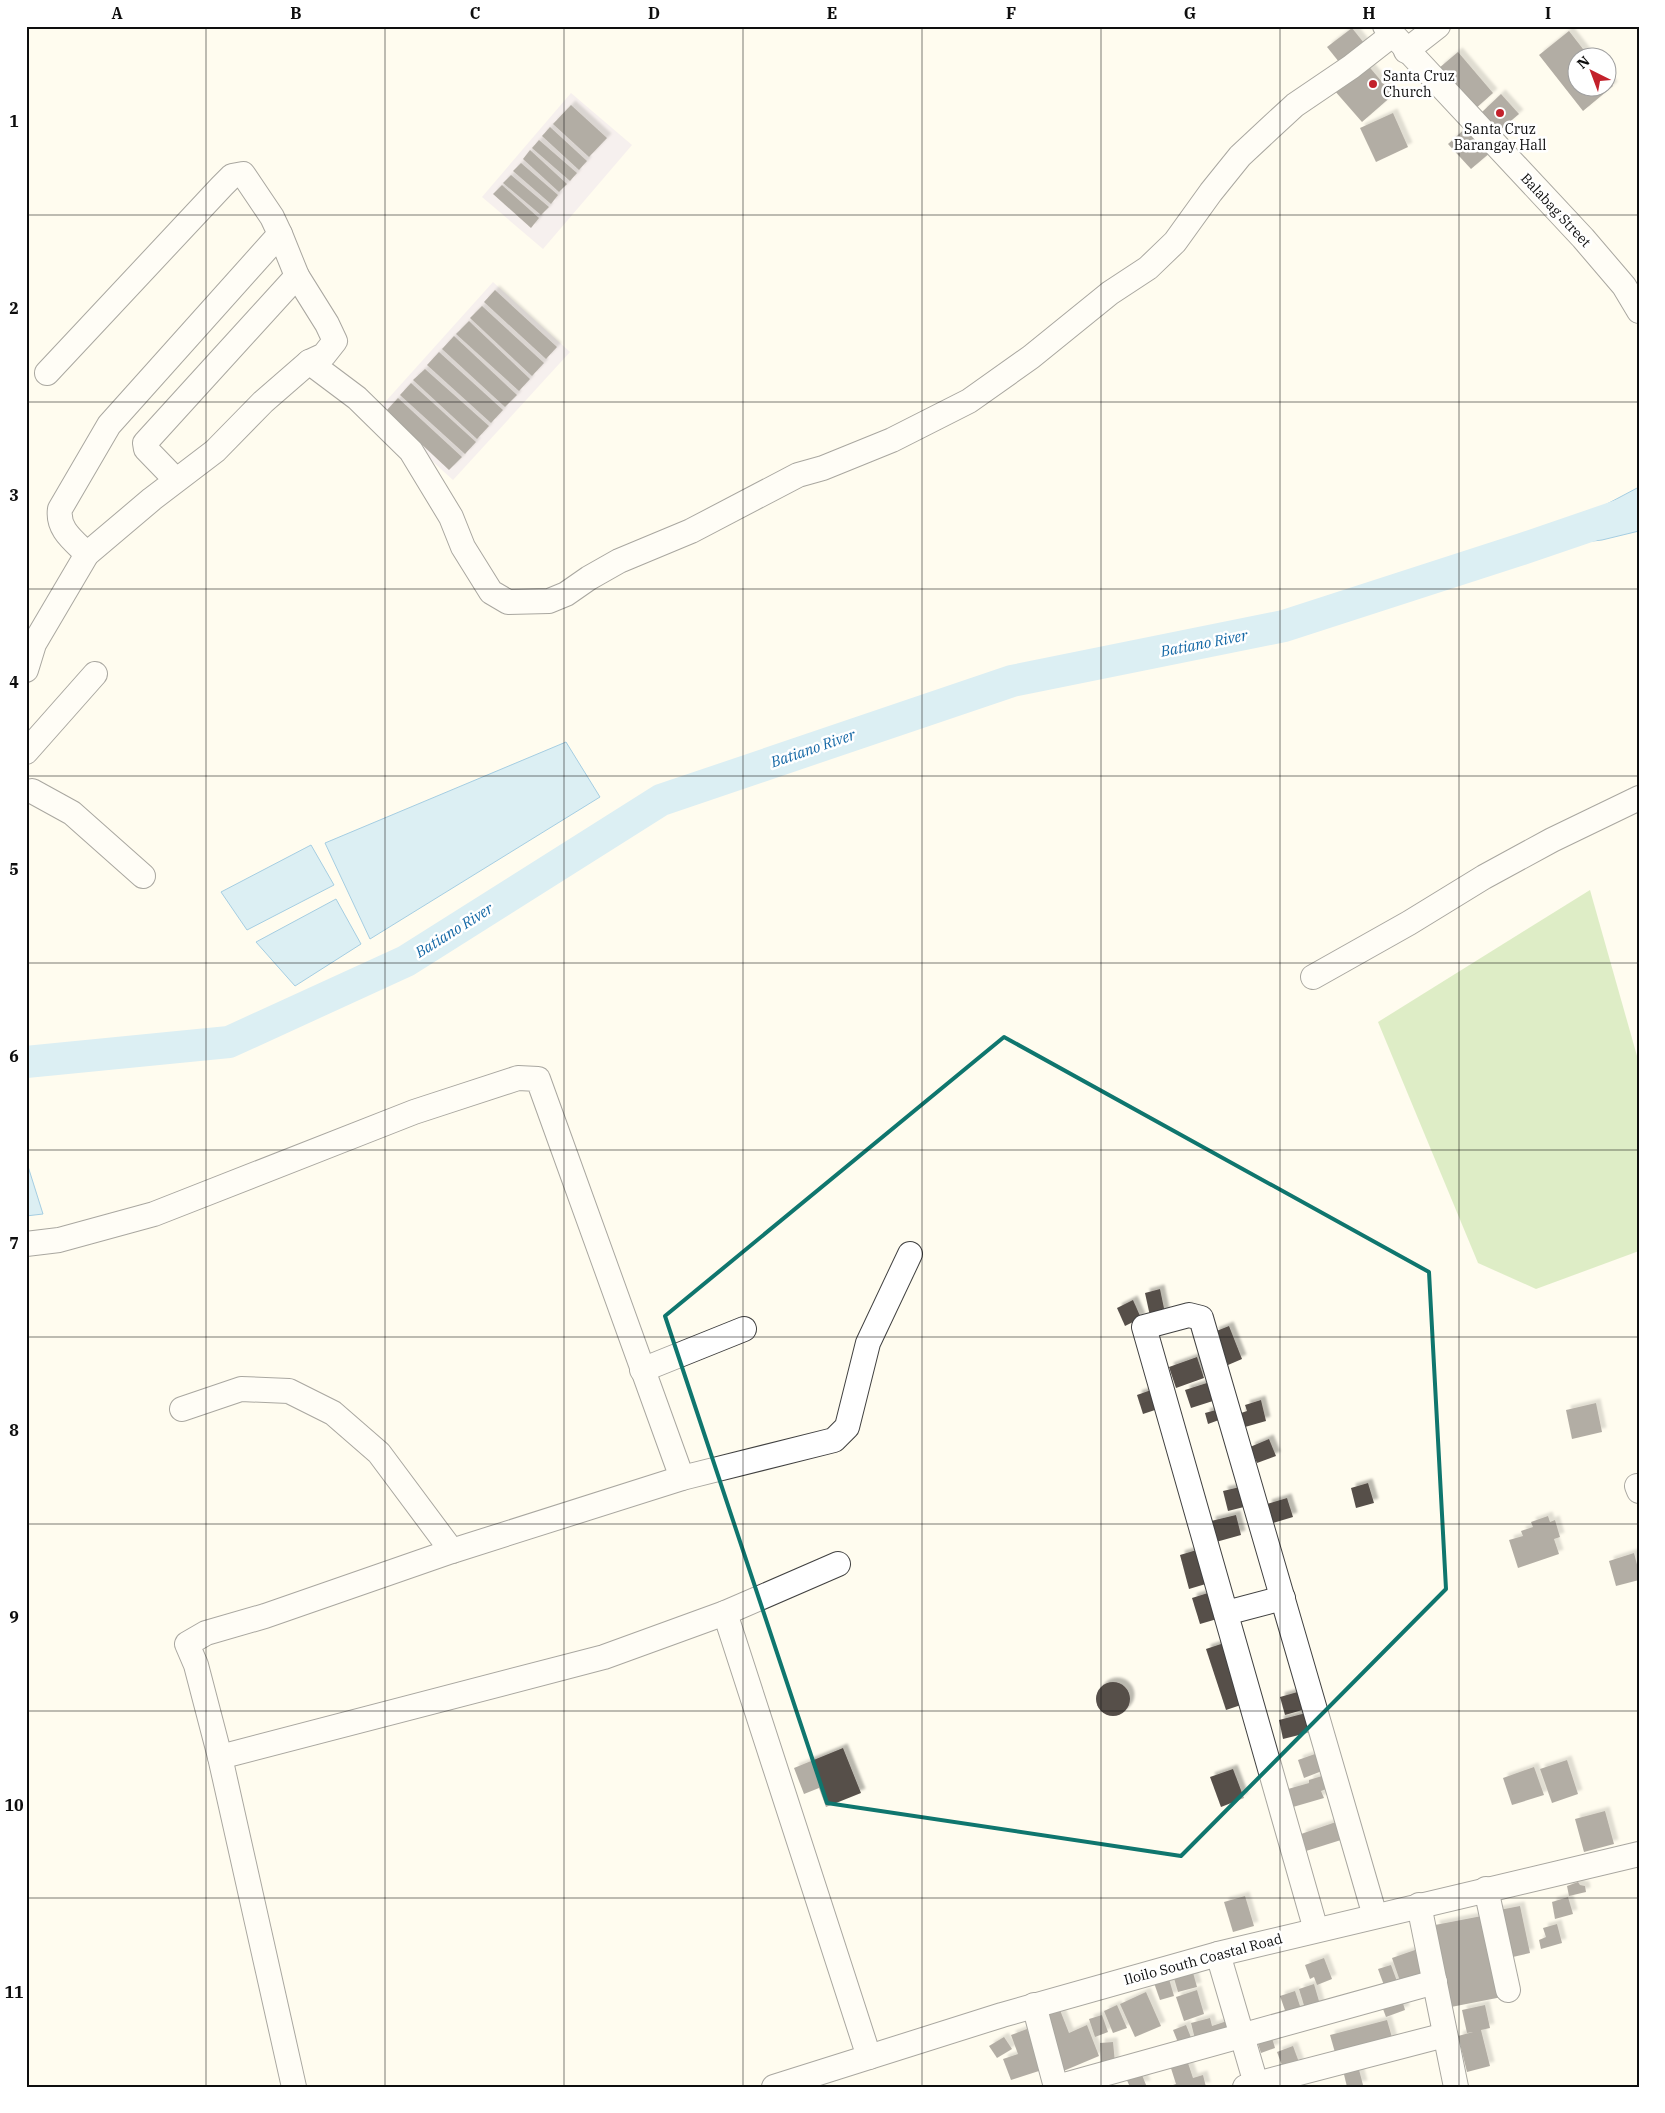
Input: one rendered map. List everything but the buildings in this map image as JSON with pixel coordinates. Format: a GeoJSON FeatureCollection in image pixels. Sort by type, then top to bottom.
{"type":"FeatureCollection","features":[{"type":"Feature","properties":{"kind":"street"},"geometry":{"type":"LineString","coordinates":[[309,362],[357,398],[412,451],[451,517],[462,547],[491,592],[508,602],[548,601],[566,594],[588,578],[619,561],[699,527],[798,475],[823,468],[892,440],[969,401],[1031,356],[1110,293],[1148,268],[1175,242],[1240,156],[1295,105],[1394,37],[1438,26]]}},
{"type":"Feature","properties":{"kind":"street","name":"Balabag Street"},"geometry":{"type":"LineString","coordinates":[[1394,37],[1583,238],[1636,299]]}},
{"type":"Feature","properties":{"kind":"street"},"geometry":{"type":"LineString","coordinates":[[26,670],[34,644],[87,554],[176,480],[215,451],[264,402],[309,362],[324,355],[335,342],[327,324],[297,276],[272,217],[243,174],[232,176],[47,373]]}},
{"type":"Feature","properties":{"kind":"street"},"geometry":{"type":"LineString","coordinates":[[87,554],[69,536],[59,520],[60,509],[109,425],[280,234]]}},
{"type":"Feature","properties":{"kind":"street"},"geometry":{"type":"LineString","coordinates":[[176,480],[146,449],[145,443],[297,276]]}},
{"type":"Feature","properties":{"kind":"street"},"geometry":{"type":"LineString","coordinates":[[26,752],[95,674]]}},
{"type":"Feature","properties":{"kind":"street"},"geometry":{"type":"LineString","coordinates":[[28,789],[72,813],[143,876]]}},
{"type":"Feature","properties":{"kind":"street"},"geometry":{"type":"LineString","coordinates":[[1313,977],[1409,923],[1492,872],[1552,840],[1639,798]]}},
{"type":"Feature","properties":{"kind":"street"},"geometry":{"type":"LineString","coordinates":[[26,1244],[59,1240],[154,1214],[414,1112],[518,1078],[538,1079],[682,1478]]}},
{"type":"Feature","properties":{"kind":"street"},"geometry":{"type":"LineString","coordinates":[[294,2087],[220,1757],[196,1665],[187,1644],[206,1633],[265,1616],[452,1551],[682,1478],[834,1440],[847,1427],[868,1343],[910,1254]]}},
{"type":"Feature","properties":{"kind":"street"},"geometry":{"type":"LineString","coordinates":[[1316,1930],[1144,1327],[1188,1315],[1201,1318],[1375,1916]]}},
{"type":"Feature","properties":{"kind":"street"},"geometry":{"type":"LineString","coordinates":[[642,1370],[744,1329]]}},
{"type":"Feature","properties":{"kind":"street"},"geometry":{"type":"LineString","coordinates":[[182,1409],[241,1388],[289,1391],[332,1414],[379,1453],[452,1551]]}},
{"type":"Feature","properties":{"kind":"street"},"geometry":{"type":"LineString","coordinates":[[220,1757],[604,1657],[725,1613],[838,1564]]}},
{"type":"Feature","properties":{"kind":"street"},"geometry":{"type":"LineString","coordinates":[[1226,1613],[1282,1598]]}},
{"type":"Feature","properties":{"kind":"street"},"geometry":{"type":"LineString","coordinates":[[725,1613],[869,2057]]}},
{"type":"Feature","properties":{"kind":"street","name":"Iloilo South Coastal Road"},"geometry":{"type":"LineString","coordinates":[[774,2087],[1034,2005],[1218,1954],[1639,1854]]}},
{"type":"Feature","properties":{"kind":"street"},"geometry":{"type":"LineString","coordinates":[[1486,1889],[1508,1990]]}},
{"type":"Feature","properties":{"kind":"street"},"geometry":{"type":"LineString","coordinates":[[1419,1905],[1456,2087]]}},
{"type":"Feature","properties":{"kind":"street"},"geometry":{"type":"LineString","coordinates":[[1218,1954],[1242,2035],[1253,2086],[1446,2035]]}},
{"type":"Feature","properties":{"kind":"street"},"geometry":{"type":"LineString","coordinates":[[1034,2005],[1056,2087],[1435,1982]]}},
{"type":"Feature","properties":{"kind":"highlighted area"},"geometry":{"type":"Polygon","coordinates":[[[1004,1037],[1429,1272],[1446,1589],[1181,1856],[827,1803],[665,1316],[1004,1037]]]}},
{"type":"Feature","properties":{"kind":"shaded area"},"geometry":{"type":"Polygon","coordinates":[[[571,93],[632,145],[543,249],[482,197],[571,93]]]}},
{"type":"Feature","properties":{"kind":"shaded area"},"geometry":{"type":"Polygon","coordinates":[[[493,282],[570,352],[453,480],[377,411],[493,282]]]}},
{"type":"Feature","properties":{"kind":"green space"},"geometry":{"type":"Polygon","coordinates":[[[1590,890],[1639,1063],[1639,1251],[1536,1289],[1478,1263],[1378,1022],[1590,890]]]}},
{"type":"Feature","properties":{"kind":"water"},"geometry":{"type":"Polygon","coordinates":[[[1639,487],[1639,531],[1602,540],[1522,549],[1639,487]]]}},
{"type":"Feature","properties":{"kind":"water"},"geometry":{"type":"Polygon","coordinates":[[[566,742],[600,797],[370,939],[325,843],[566,742]]]}},
{"type":"Feature","properties":{"kind":"water"},"geometry":{"type":"Polygon","coordinates":[[[311,845],[334,885],[247,930],[221,892],[311,845]]]}},
{"type":"Feature","properties":{"kind":"water"},"geometry":{"type":"Polygon","coordinates":[[[336,899],[361,944],[295,986],[256,942],[336,899]]]}},
{"type":"Feature","properties":{"kind":"water"},"geometry":{"type":"Polygon","coordinates":[[[26,1160],[43,1214],[26,1216],[26,1160]]]}},
{"type":"Feature","properties":{"kind":"waterway","name":"Batiano River"},"geometry":{"type":"LineString","coordinates":[[26,1062],[229,1042],[406,961],[661,800],[1012,681],[1284,626],[1639,509]]}},
{"type":"Feature","properties":{"kind":"place","name":"Santa Cruz Church"},"geometry":{"type":"Point","coordinates":[1373,84]}},
{"type":"Feature","properties":{"kind":"place","name":"Santa Cruz Barangay Hall"},"geometry":{"type":"Point","coordinates":[1500,113]}}]}
